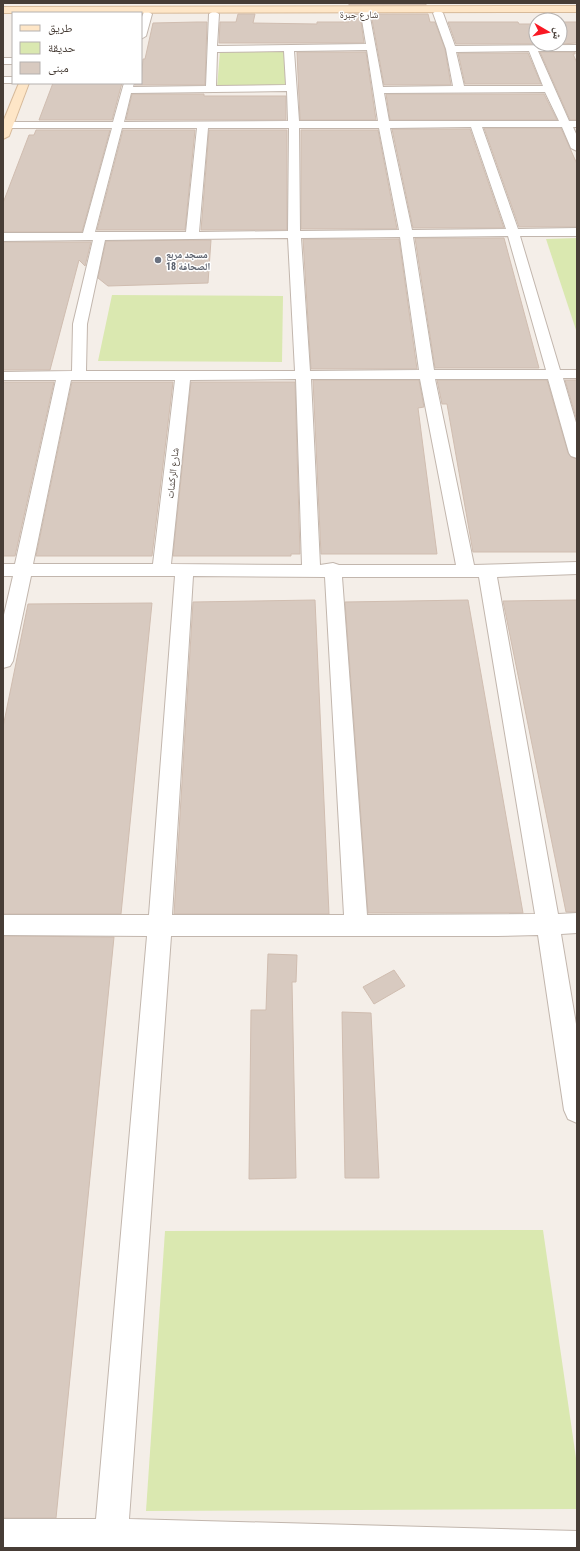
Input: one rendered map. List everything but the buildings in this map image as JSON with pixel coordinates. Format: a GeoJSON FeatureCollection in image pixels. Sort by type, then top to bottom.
{"type":"FeatureCollection","features":[{"type":"Feature","properties":{"kind":"street","name":"شارع جبرة"},"geometry":{"type":"LineString","coordinates":[[3,10],[148,10],[350,6],[577,13]]}},
{"type":"Feature","properties":{"kind":"street","name":"شارع جبرة"},"geometry":{"type":"LineString","coordinates":[[148,10],[214,14],[366,14],[438,13],[455,9],[537,6],[577,9]]}},
{"type":"Feature","properties":{"kind":"street"},"geometry":{"type":"LineString","coordinates":[[142,32],[148,10]]}},
{"type":"Feature","properties":{"kind":"street"},"geometry":{"type":"LineString","coordinates":[[438,13],[451,49],[459,89]]}},
{"type":"Feature","properties":{"kind":"street"},"geometry":{"type":"LineString","coordinates":[[210,89],[214,14]]}},
{"type":"Feature","properties":{"kind":"street"},"geometry":{"type":"LineString","coordinates":[[366,14],[384,124],[406,233],[427,375],[476,570],[548,924],[577,1110]]}},
{"type":"Feature","properties":{"kind":"street"},"geometry":{"type":"LineString","coordinates":[[212,49],[371,47]]}},
{"type":"Feature","properties":{"kind":"street"},"geometry":{"type":"LineString","coordinates":[[289,48],[294,126],[294,234],[303,375],[311,570]]}},
{"type":"Feature","properties":{"kind":"street"},"geometry":{"type":"LineString","coordinates":[[451,49],[528,48]]}},
{"type":"Feature","properties":{"kind":"street"},"geometry":{"type":"LineString","coordinates":[[534,52],[548,89],[577,148]]}},
{"type":"Feature","properties":{"kind":"street"},"geometry":{"type":"LineString","coordinates":[[3,136],[5,125],[24,84]]}},
{"type":"Feature","properties":{"kind":"street"},"geometry":{"type":"LineString","coordinates":[[3,661],[32,521],[62,392],[71,376],[94,236],[128,86],[210,89],[292,88]]}},
{"type":"Feature","properties":{"kind":"street"},"geometry":{"type":"LineString","coordinates":[[378,90],[548,89]]}},
{"type":"Feature","properties":{"kind":"street"},"geometry":{"type":"LineString","coordinates":[[5,125],[294,126],[476,123],[577,124]]}},
{"type":"Feature","properties":{"kind":"street"},"geometry":{"type":"LineString","coordinates":[[476,123],[513,232],[577,453]]}},
{"type":"Feature","properties":{"kind":"street"},"geometry":{"type":"LineString","coordinates":[[192,235],[203,126]]}},
{"type":"Feature","properties":{"kind":"street"},"geometry":{"type":"LineString","coordinates":[[3,236],[577,232]]}},
{"type":"Feature","properties":{"kind":"street"},"geometry":{"type":"LineString","coordinates":[[3,376],[577,374]]}},
{"type":"Feature","properties":{"kind":"street","name":"شارع الركشات"},"geometry":{"type":"LineString","coordinates":[[110,1542],[160,925],[173,571],[183,376]]}},
{"type":"Feature","properties":{"kind":"street"},"geometry":{"type":"LineString","coordinates":[[3,570],[476,570],[577,568]]}},
{"type":"Feature","properties":{"kind":"street"},"geometry":{"type":"LineString","coordinates":[[333,569],[356,925]]}},
{"type":"Feature","properties":{"kind":"street"},"geometry":{"type":"LineString","coordinates":[[3,925],[497,926],[577,923]]}},
{"type":"Feature","properties":{"kind":"street"},"geometry":{"type":"LineString","coordinates":[[3,1535],[110,1542],[577,1548]]}},
{"type":"Feature","properties":{"kind":"green space"},"geometry":{"type":"Polygon","coordinates":[[[220,51],[286,51],[287,87],[217,88],[220,51]]]}},
{"type":"Feature","properties":{"kind":"green space"},"geometry":{"type":"Polygon","coordinates":[[[577,238],[577,333],[546,239],[577,238]]]}},
{"type":"Feature","properties":{"kind":"green space"},"geometry":{"type":"Polygon","coordinates":[[[112,295],[283,296],[282,362],[98,361],[112,295]]]}},
{"type":"Feature","properties":{"kind":"green space"},"geometry":{"type":"Polygon","coordinates":[[[543,1230],[577,1465],[577,1509],[146,1511],[165,1231],[543,1230]]]}},
{"type":"Feature","properties":{"kind":"place","name":"مسجد مربع 18 الصحافة"},"geometry":{"type":"Point","coordinates":[158,260]}}]}
